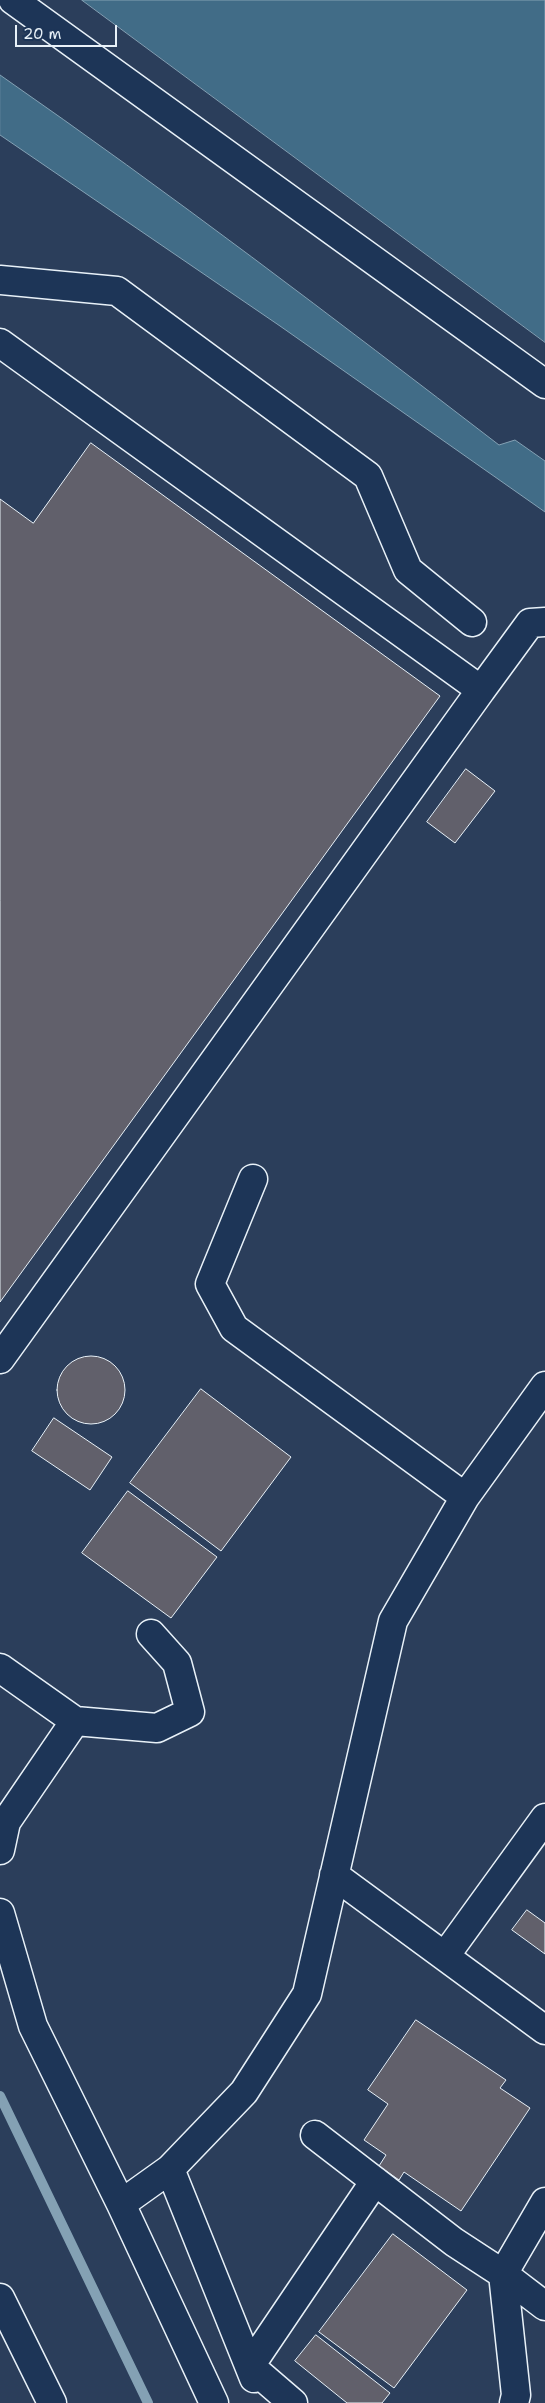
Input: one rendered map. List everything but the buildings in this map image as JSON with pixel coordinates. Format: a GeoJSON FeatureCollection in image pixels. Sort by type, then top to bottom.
{"type":"FeatureCollection","features":[{"type":"Feature","properties":{"kind":"street"},"geometry":{"type":"LineString","coordinates":[[12,0],[545,384]]}},
{"type":"Feature","properties":{"kind":"street"},"geometry":{"type":"LineString","coordinates":[[0,280],[117,291],[368,476],[408,570],[472,622]]}},
{"type":"Feature","properties":{"kind":"street"},"geometry":{"type":"LineString","coordinates":[[0,343],[481,690]]}},
{"type":"Feature","properties":{"kind":"street"},"geometry":{"type":"LineString","coordinates":[[0,1359],[481,690],[530,624],[545,622]]}},
{"type":"Feature","properties":{"kind":"street"},"geometry":{"type":"LineString","coordinates":[[253,1179],[210,1284],[234,1328],[465,1497]]}},
{"type":"Feature","properties":{"kind":"street"},"geometry":{"type":"LineString","coordinates":[[121,2204],[170,2169],[244,2092],[307,1994],[393,1621],[465,1497],[545,1386]]}},
{"type":"Feature","properties":{"kind":"street"},"geometry":{"type":"LineString","coordinates":[[0,1668],[75,1721],[157,1728],[190,1712],[177,1663],[151,1634]]}},
{"type":"Feature","properties":{"kind":"street"},"geometry":{"type":"LineString","coordinates":[[0,1850],[3,1820],[75,1721]]}},
{"type":"Feature","properties":{"kind":"street"},"geometry":{"type":"LineString","coordinates":[[445,1956],[545,1818]]}},
{"type":"Feature","properties":{"kind":"street"},"geometry":{"type":"LineString","coordinates":[[334,1875],[545,2030]]}},
{"type":"Feature","properties":{"kind":"street"},"geometry":{"type":"LineString","coordinates":[[0,1913],[33,2026],[121,2204],[214,2403]]}},
{"type":"Feature","properties":{"kind":"street"},"geometry":{"type":"LineString","coordinates":[[315,2135],[454,2242],[503,2274],[545,2306]]}},
{"type":"Feature","properties":{"kind":"street"},"geometry":{"type":"LineString","coordinates":[[170,2169],[264,2403]]}},
{"type":"Feature","properties":{"kind":"street"},"geometry":{"type":"LineString","coordinates":[[250,2366],[375,2181]]}},
{"type":"Feature","properties":{"kind":"street"},"geometry":{"type":"LineString","coordinates":[[514,2403],[516,2395],[503,2274],[545,2202]]}},
{"type":"Feature","properties":{"kind":"street"},"geometry":{"type":"LineString","coordinates":[[0,2298],[52,2403]]}},
{"type":"Feature","properties":{"kind":"street"},"geometry":{"type":"LineString","coordinates":[[250,2366],[293,2403]]}},
{"type":"Feature","properties":{"kind":"water"},"geometry":{"type":"Polygon","coordinates":[[[82,0],[545,0],[545,342],[82,0]]]}},
{"type":"Feature","properties":{"kind":"water"},"geometry":{"type":"Polygon","coordinates":[[[0,75],[189,211],[499,445],[515,440],[545,461],[545,512],[280,326],[0,135],[0,75]]]}},
{"type":"Feature","properties":{"kind":"waterway"},"geometry":{"type":"LineString","coordinates":[[0,2096],[148,2403]]}}]}
